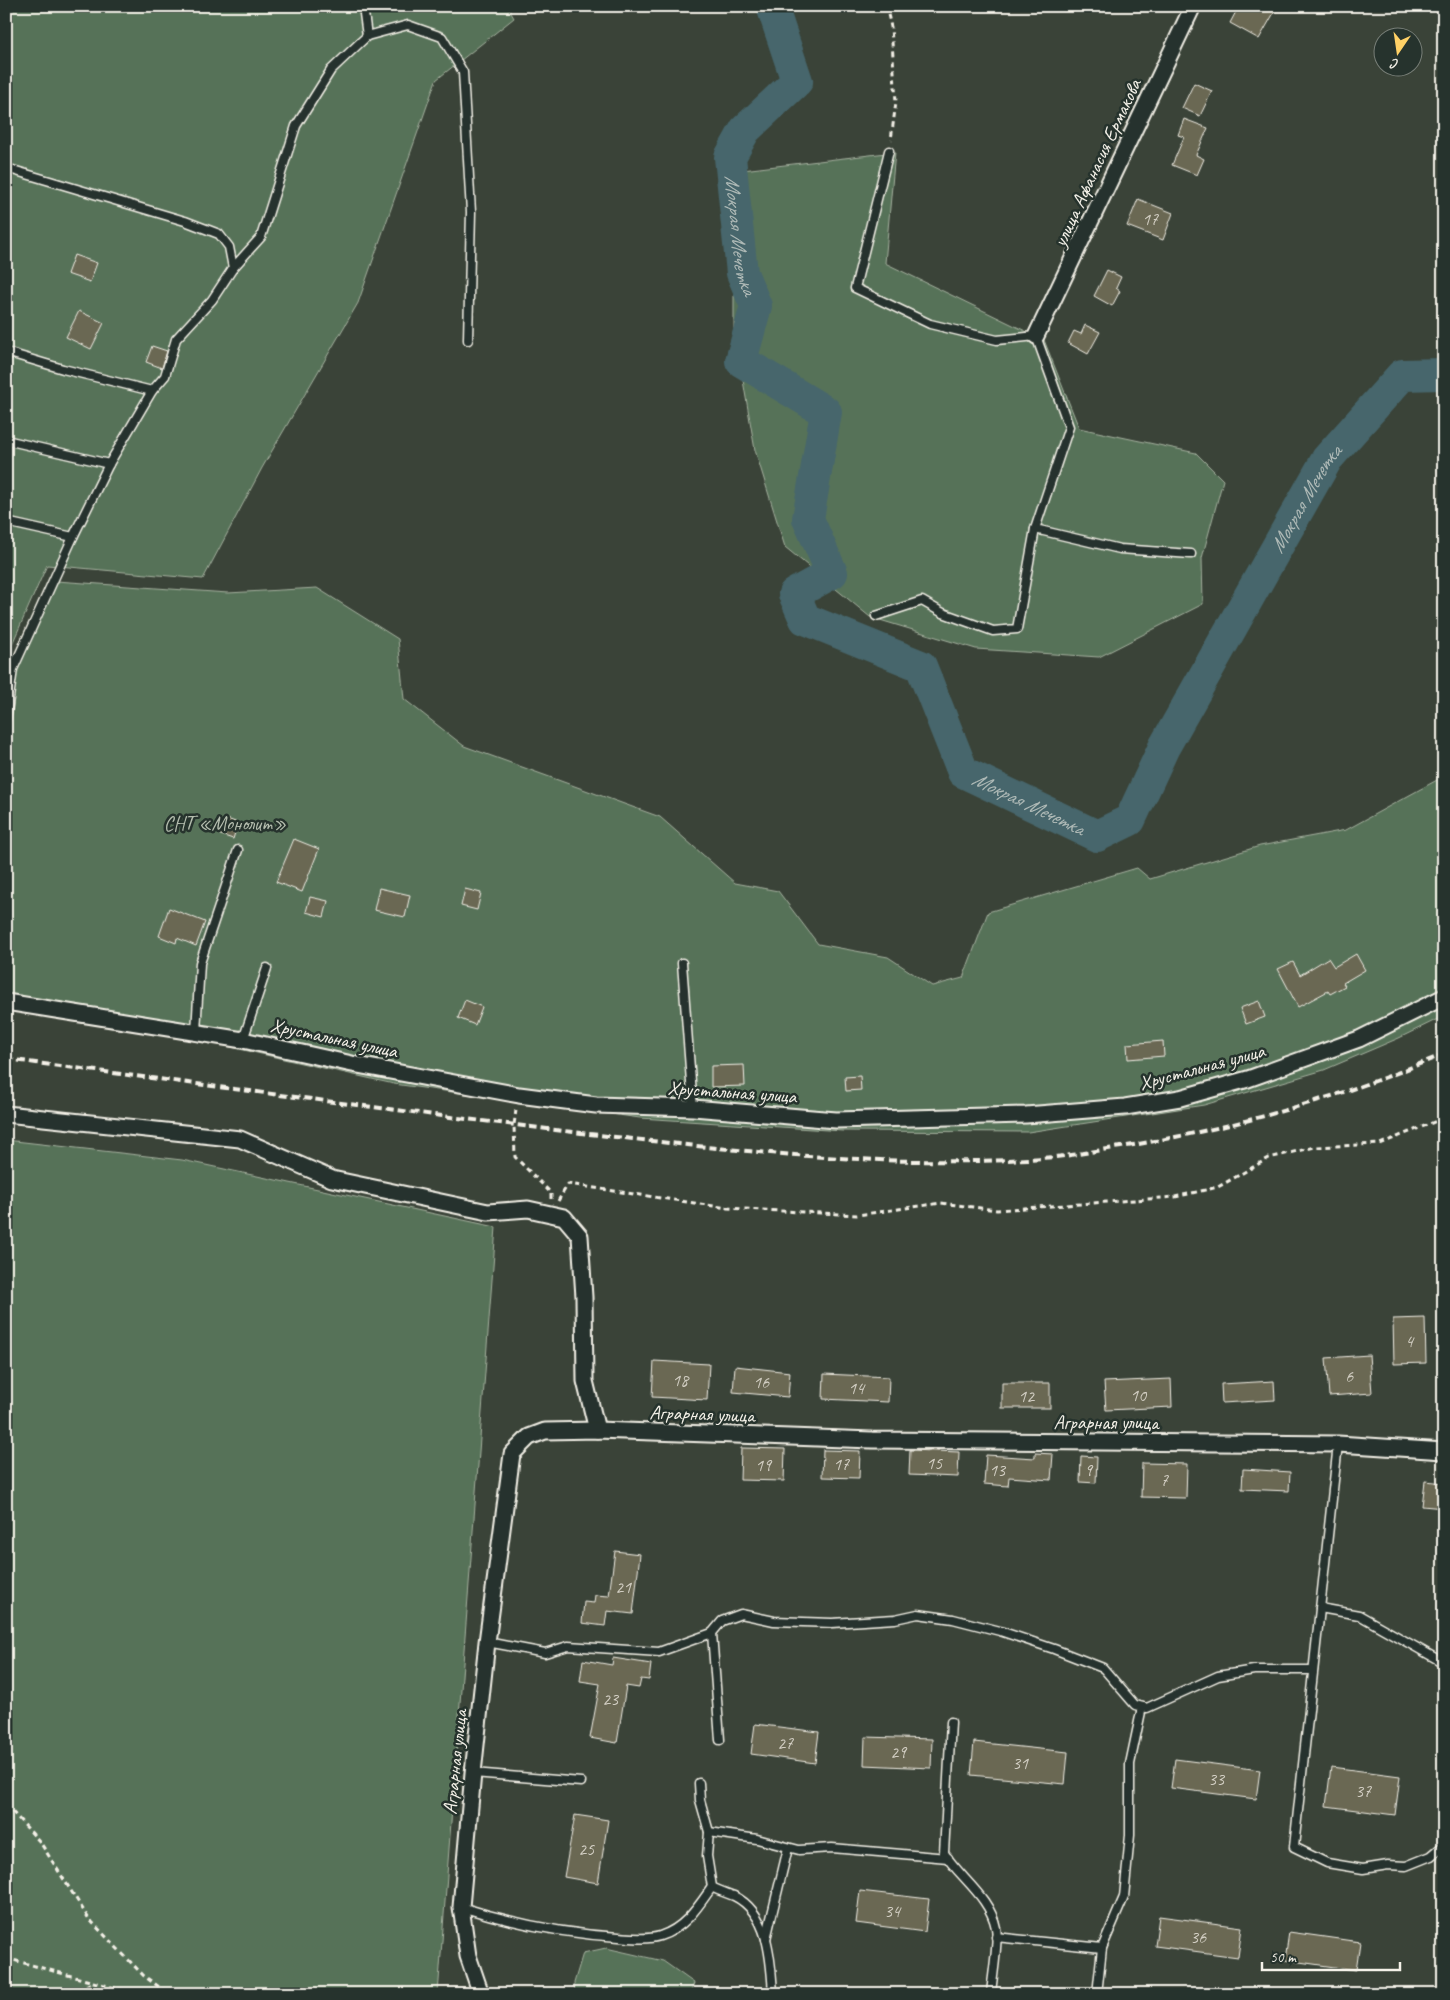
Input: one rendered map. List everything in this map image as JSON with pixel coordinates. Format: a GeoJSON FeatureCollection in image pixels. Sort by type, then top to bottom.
{"type":"FeatureCollection","features":[{"type":"Feature","properties":{"kind":"street","name":"улица Афанасия Ермакова"},"geometry":{"type":"LineString","coordinates":[[1036,336],[1192,6]]}},
{"type":"Feature","properties":{"kind":"street","name":"Хрустальная улица"},"geometry":{"type":"LineString","coordinates":[[6,1002],[243,1040],[352,1064],[519,1095],[596,1105],[693,1108],[836,1120],[1026,1115],[1125,1107],[1180,1098],[1248,1079],[1359,1039],[1444,997]]}},
{"type":"Feature","properties":{"kind":"street"},"geometry":{"type":"LineString","coordinates":[[6,1114],[240,1139],[332,1179],[488,1212],[528,1209],[564,1217],[580,1236],[584,1297],[585,1381],[597,1430]]}},
{"type":"Feature","properties":{"kind":"street","name":"Аграрная улица"},"geometry":{"type":"LineString","coordinates":[[480,1994],[468,1956],[462,1907],[473,1773],[487,1642],[512,1454],[529,1437],[545,1431],[597,1430],[872,1440],[1338,1444],[1444,1450]]}},
{"type":"Feature","properties":{"kind":"lane"},"geometry":{"type":"LineString","coordinates":[[364,6],[367,36]]}},
{"type":"Feature","properties":{"kind":"lane"},"geometry":{"type":"LineString","coordinates":[[6,719],[13,669],[73,537],[109,464],[152,391],[165,376],[176,339],[212,300],[233,268],[261,237],[296,126],[332,70],[367,36],[408,25],[442,37],[464,72],[471,212],[468,340]]}},
{"type":"Feature","properties":{"kind":"lane"},"geometry":{"type":"LineString","coordinates":[[876,616],[922,601],[943,614],[994,631],[1017,629],[1035,530],[1069,427],[1036,336],[997,340],[930,324],[854,288],[889,151]]}},
{"type":"Feature","properties":{"kind":"lane"},"geometry":{"type":"LineString","coordinates":[[6,168],[185,221],[218,234],[229,248],[233,268]]}},
{"type":"Feature","properties":{"kind":"lane"},"geometry":{"type":"LineString","coordinates":[[6,247],[6,252]]}},
{"type":"Feature","properties":{"kind":"lane"},"geometry":{"type":"LineString","coordinates":[[6,352],[63,369],[152,391]]}},
{"type":"Feature","properties":{"kind":"lane"},"geometry":{"type":"LineString","coordinates":[[6,440],[109,464]]}},
{"type":"Feature","properties":{"kind":"lane"},"geometry":{"type":"LineString","coordinates":[[6,522],[73,537]]}},
{"type":"Feature","properties":{"kind":"lane"},"geometry":{"type":"LineString","coordinates":[[1035,530],[1120,549],[1191,554]]}},
{"type":"Feature","properties":{"kind":"lane"},"geometry":{"type":"LineString","coordinates":[[196,1032],[200,963],[238,850]]}},
{"type":"Feature","properties":{"kind":"lane"},"geometry":{"type":"LineString","coordinates":[[682,963],[693,1108]]}},
{"type":"Feature","properties":{"kind":"lane"},"geometry":{"type":"LineString","coordinates":[[243,1040],[267,968]]}},
{"type":"Feature","properties":{"kind":"lane"},"geometry":{"type":"LineString","coordinates":[[1338,1444],[1294,1847],[1328,1863],[1363,1870],[1388,1865],[1406,1866],[1431,1856],[1444,1846]]}},
{"type":"Feature","properties":{"kind":"lane"},"geometry":{"type":"LineString","coordinates":[[1320,1608],[1359,1615],[1444,1663]]}},
{"type":"Feature","properties":{"kind":"lane"},"geometry":{"type":"LineString","coordinates":[[487,1642],[545,1653],[568,1646],[659,1652],[712,1633],[722,1621],[741,1614],[774,1621],[832,1623],[895,1619],[918,1614],[953,1619],[1000,1631],[1103,1668],[1135,1706],[1147,1708],[1218,1676],[1254,1670],[1313,1670]]}},
{"type":"Feature","properties":{"kind":"lane"},"geometry":{"type":"LineString","coordinates":[[712,1633],[720,1740]]}},
{"type":"Feature","properties":{"kind":"lane"},"geometry":{"type":"LineString","coordinates":[[1097,1994],[1102,1948],[1124,1897],[1130,1835],[1130,1764],[1142,1707]]}},
{"type":"Feature","properties":{"kind":"lane"},"geometry":{"type":"LineString","coordinates":[[951,1722],[944,1853],[973,1887],[987,1908],[996,1929],[991,1994]]}},
{"type":"Feature","properties":{"kind":"lane"},"geometry":{"type":"LineString","coordinates":[[473,1773],[581,1782]]}},
{"type":"Feature","properties":{"kind":"lane"},"geometry":{"type":"LineString","coordinates":[[462,1907],[534,1926],[597,1936],[642,1938],[661,1936],[681,1925],[695,1912],[712,1887],[707,1856],[709,1832],[700,1800],[699,1783]]}},
{"type":"Feature","properties":{"kind":"lane"},"geometry":{"type":"LineString","coordinates":[[709,1832],[757,1840],[799,1850],[832,1848],[948,1858]]}},
{"type":"Feature","properties":{"kind":"lane"},"geometry":{"type":"LineString","coordinates":[[766,1939],[788,1848]]}},
{"type":"Feature","properties":{"kind":"lane"},"geometry":{"type":"LineString","coordinates":[[712,1887],[721,1893],[734,1896],[748,1907],[759,1922],[771,1956],[773,1994]]}},
{"type":"Feature","properties":{"kind":"lane"},"geometry":{"type":"LineString","coordinates":[[996,1936],[1102,1948]]}},
{"type":"Feature","properties":{"kind":"path"},"geometry":{"type":"LineString","coordinates":[[886,6],[891,27],[896,102],[889,151]]}},
{"type":"Feature","properties":{"kind":"path"},"geometry":{"type":"LineString","coordinates":[[519,1095],[514,1125],[515,1156],[551,1193],[550,1214]]}},
{"type":"Feature","properties":{"kind":"path"},"geometry":{"type":"LineString","coordinates":[[550,1214],[568,1184],[727,1208],[856,1215],[941,1203],[997,1210],[1175,1197],[1218,1187],[1269,1158],[1315,1147],[1380,1144],[1444,1118]]}},
{"type":"Feature","properties":{"kind":"path"},"geometry":{"type":"LineString","coordinates":[[6,1805],[40,1842],[89,1919],[144,1976],[169,1994]]}},
{"type":"Feature","properties":{"kind":"path"},"geometry":{"type":"LineString","coordinates":[[6,1958],[137,1994]]}},
{"type":"Feature","properties":{"kind":"path"},"geometry":{"type":"LineString","coordinates":[[70,1994],[95,1982]]}},
{"type":"Feature","properties":{"kind":"green space"},"geometry":{"type":"Polygon","coordinates":[[[6,6],[507,6],[514,18],[436,80],[358,303],[262,468],[203,579],[47,565],[9,651],[6,670],[6,6]]]}},
{"type":"Feature","properties":{"kind":"green space"},"geometry":{"type":"Polygon","coordinates":[[[895,152],[885,263],[1044,340],[1079,428],[1196,453],[1223,480],[1202,558],[1203,604],[1099,657],[976,649],[870,617],[785,547],[755,450],[734,328],[734,171],[895,152]]]}},
{"type":"Feature","properties":{"kind":"green space","name":"СНТ «Монолит»"},"geometry":{"type":"Polygon","coordinates":[[[56,581],[228,593],[317,588],[398,639],[404,699],[464,746],[660,817],[735,883],[778,891],[818,944],[888,957],[932,986],[963,978],[988,912],[1137,868],[1150,879],[1260,846],[1346,830],[1444,775],[1444,1016],[1399,1038],[1324,1070],[1204,1105],[1028,1132],[843,1131],[640,1118],[394,1084],[204,1041],[6,1007],[6,755],[16,672],[56,581]]]}},
{"type":"Feature","properties":{"kind":"green space"},"geometry":{"type":"Polygon","coordinates":[[[6,1140],[182,1160],[496,1227],[438,1994],[6,1994],[6,1140]]]}},
{"type":"Feature","properties":{"kind":"green space"},"geometry":{"type":"Polygon","coordinates":[[[606,1948],[663,1961],[694,1983],[690,1994],[575,1994],[574,1983],[583,1953],[606,1948]]]}},
{"type":"Feature","properties":{"kind":"building"},"geometry":{"type":"Polygon","coordinates":[[[1239,6],[1267,6],[1275,11],[1259,39],[1230,23],[1239,6]]]}},
{"type":"Feature","properties":{"kind":"building"},"geometry":{"type":"Polygon","coordinates":[[[1194,83],[1212,91],[1200,116],[1182,108],[1194,83]]]}},
{"type":"Feature","properties":{"kind":"building"},"geometry":{"type":"Polygon","coordinates":[[[1184,119],[1208,128],[1196,155],[1204,159],[1197,175],[1172,165],[1184,137],[1178,135],[1184,119]]]}},
{"type":"Feature","properties":{"kind":"building"},"geometry":{"type":"Polygon","coordinates":[[[1138,199],[1173,213],[1163,240],[1127,226],[1138,199]]]}},
{"type":"Feature","properties":{"kind":"building"},"geometry":{"type":"Polygon","coordinates":[[[74,255],[97,263],[90,282],[67,274],[74,255]]]}},
{"type":"Feature","properties":{"kind":"building"},"geometry":{"type":"Polygon","coordinates":[[[1107,270],[1121,277],[1116,288],[1120,291],[1112,306],[1094,296],[1107,270]]]}},
{"type":"Feature","properties":{"kind":"building"},"geometry":{"type":"Polygon","coordinates":[[[79,311],[104,323],[91,349],[66,337],[79,311]]]}},
{"type":"Feature","properties":{"kind":"building"},"geometry":{"type":"Polygon","coordinates":[[[1085,325],[1100,332],[1088,354],[1068,343],[1074,331],[1081,334],[1085,325]]]}},
{"type":"Feature","properties":{"kind":"building"},"geometry":{"type":"Polygon","coordinates":[[[152,346],[167,351],[162,368],[146,362],[152,346]]]}},
{"type":"Feature","properties":{"kind":"building"},"geometry":{"type":"Polygon","coordinates":[[[224,818],[238,823],[233,839],[218,834],[224,818]]]}},
{"type":"Feature","properties":{"kind":"building"},"geometry":{"type":"Polygon","coordinates":[[[294,839],[319,849],[302,892],[276,882],[294,839]]]}},
{"type":"Feature","properties":{"kind":"building"},"geometry":{"type":"Polygon","coordinates":[[[379,888],[410,895],[405,917],[374,910],[379,888]]]}},
{"type":"Feature","properties":{"kind":"building"},"geometry":{"type":"Polygon","coordinates":[[[465,889],[481,893],[477,910],[461,906],[465,889]]]}},
{"type":"Feature","properties":{"kind":"building"},"geometry":{"type":"Polygon","coordinates":[[[310,897],[328,901],[324,917],[306,912],[310,897]]]}},
{"type":"Feature","properties":{"kind":"building"},"geometry":{"type":"Polygon","coordinates":[[[169,908],[205,922],[196,946],[177,938],[176,943],[159,936],[169,908]]]}},
{"type":"Feature","properties":{"kind":"building"},"geometry":{"type":"Polygon","coordinates":[[[1356,954],[1365,970],[1343,983],[1345,986],[1330,994],[1328,991],[1298,1007],[1278,969],[1293,962],[1300,975],[1328,958],[1334,967],[1356,954]]]}},
{"type":"Feature","properties":{"kind":"building"},"geometry":{"type":"Polygon","coordinates":[[[465,1000],[482,1007],[475,1025],[458,1018],[465,1000]]]}},
{"type":"Feature","properties":{"kind":"building"},"geometry":{"type":"Polygon","coordinates":[[[1259,1001],[1265,1017],[1246,1024],[1240,1008],[1259,1001]]]}},
{"type":"Feature","properties":{"kind":"building"},"geometry":{"type":"Polygon","coordinates":[[[1163,1041],[1164,1056],[1128,1059],[1127,1044],[1163,1041]]]}},
{"type":"Feature","properties":{"kind":"building"},"geometry":{"type":"Polygon","coordinates":[[[744,1065],[745,1086],[711,1087],[711,1066],[744,1065]]]}},
{"type":"Feature","properties":{"kind":"building"},"geometry":{"type":"Polygon","coordinates":[[[860,1076],[861,1090],[846,1091],[845,1077],[860,1076]]]}},
{"type":"Feature","properties":{"kind":"building"},"geometry":{"type":"Polygon","coordinates":[[[1425,1318],[1426,1363],[1394,1364],[1393,1319],[1425,1318]]]}},
{"type":"Feature","properties":{"kind":"building"},"geometry":{"type":"Polygon","coordinates":[[[1369,1355],[1372,1393],[1329,1396],[1326,1358],[1369,1355]]]}},
{"type":"Feature","properties":{"kind":"building"},"geometry":{"type":"Polygon","coordinates":[[[654,1361],[709,1364],[707,1400],[652,1397],[654,1361]]]}},
{"type":"Feature","properties":{"kind":"building"},"geometry":{"type":"Polygon","coordinates":[[[735,1366],[790,1372],[788,1397],[733,1392],[735,1366]]]}},
{"type":"Feature","properties":{"kind":"building"},"geometry":{"type":"Polygon","coordinates":[[[824,1374],[889,1377],[888,1402],[823,1399],[824,1374]]]}},
{"type":"Feature","properties":{"kind":"building"},"geometry":{"type":"Polygon","coordinates":[[[1171,1379],[1172,1407],[1106,1410],[1104,1382],[1171,1379]]]}},
{"type":"Feature","properties":{"kind":"building"},"geometry":{"type":"Polygon","coordinates":[[[1274,1381],[1275,1400],[1222,1403],[1221,1384],[1274,1381]]]}},
{"type":"Feature","properties":{"kind":"building"},"geometry":{"type":"Polygon","coordinates":[[[1002,1383],[1050,1383],[1050,1408],[1002,1408],[1002,1383]]]}},
{"type":"Feature","properties":{"kind":"building"},"geometry":{"type":"Polygon","coordinates":[[[741,1448],[785,1449],[784,1481],[740,1480],[741,1448]]]}},
{"type":"Feature","properties":{"kind":"building"},"geometry":{"type":"Polygon","coordinates":[[[823,1450],[860,1451],[859,1478],[822,1477],[823,1450]]]}},
{"type":"Feature","properties":{"kind":"building"},"geometry":{"type":"Polygon","coordinates":[[[910,1450],[959,1452],[958,1477],[909,1475],[910,1450]]]}},
{"type":"Feature","properties":{"kind":"building"},"geometry":{"type":"Polygon","coordinates":[[[1035,1453],[1053,1454],[1051,1480],[1009,1477],[1008,1486],[984,1484],[986,1455],[1035,1458],[1035,1453]]]}},
{"type":"Feature","properties":{"kind":"building"},"geometry":{"type":"Polygon","coordinates":[[[1081,1456],[1097,1457],[1096,1483],[1080,1482],[1081,1456]]]}},
{"type":"Feature","properties":{"kind":"building"},"geometry":{"type":"Polygon","coordinates":[[[1142,1463],[1187,1464],[1186,1498],[1141,1497],[1142,1463]]]}},
{"type":"Feature","properties":{"kind":"building"},"geometry":{"type":"Polygon","coordinates":[[[1243,1469],[1290,1472],[1289,1491],[1242,1489],[1243,1469]]]}},
{"type":"Feature","properties":{"kind":"building"},"geometry":{"type":"Polygon","coordinates":[[[1425,1481],[1444,1483],[1444,1508],[1422,1506],[1425,1481]]]}},
{"type":"Feature","properties":{"kind":"building"},"geometry":{"type":"Polygon","coordinates":[[[615,1551],[640,1554],[633,1614],[607,1611],[605,1626],[582,1623],[584,1602],[594,1603],[595,1595],[609,1596],[615,1551]]]}},
{"type":"Feature","properties":{"kind":"building"},"geometry":{"type":"Polygon","coordinates":[[[613,1658],[651,1664],[649,1680],[641,1679],[639,1688],[626,1686],[617,1743],[590,1738],[600,1684],[580,1681],[583,1660],[612,1665],[613,1658]]]}},
{"type":"Feature","properties":{"kind":"building"},"geometry":{"type":"Polygon","coordinates":[[[755,1724],[819,1732],[815,1763],[751,1754],[755,1724]]]}},
{"type":"Feature","properties":{"kind":"building"},"geometry":{"type":"Polygon","coordinates":[[[865,1737],[932,1739],[931,1768],[864,1765],[865,1737]]]}},
{"type":"Feature","properties":{"kind":"building"},"geometry":{"type":"Polygon","coordinates":[[[974,1742],[1068,1752],[1065,1784],[971,1775],[974,1742]]]}},
{"type":"Feature","properties":{"kind":"building"},"geometry":{"type":"Polygon","coordinates":[[[1175,1759],[1260,1770],[1256,1799],[1171,1788],[1175,1759]]]}},
{"type":"Feature","properties":{"kind":"building"},"geometry":{"type":"Polygon","coordinates":[[[1331,1767],[1400,1776],[1395,1815],[1326,1806],[1331,1767]]]}},
{"type":"Feature","properties":{"kind":"building"},"geometry":{"type":"Polygon","coordinates":[[[575,1815],[608,1820],[598,1883],[564,1877],[575,1815]]]}},
{"type":"Feature","properties":{"kind":"building"},"geometry":{"type":"Polygon","coordinates":[[[860,1891],[929,1899],[925,1932],[856,1923],[860,1891]]]}},
{"type":"Feature","properties":{"kind":"building"},"geometry":{"type":"Polygon","coordinates":[[[1159,1916],[1242,1927],[1238,1957],[1155,1946],[1159,1916]]]}},
{"type":"Feature","properties":{"kind":"building"},"geometry":{"type":"Polygon","coordinates":[[[1289,1932],[1360,1942],[1356,1970],[1285,1960],[1289,1932]]]}},
{"type":"Feature","properties":{"kind":"waterway","name":"Мокрая Мечетка"},"geometry":{"type":"LineString","coordinates":[[772,6],[797,81],[745,130],[730,157],[742,273],[756,306],[741,361],[826,412],[808,519],[832,573],[794,594],[805,619],[921,666],[963,772],[1097,836],[1130,820],[1164,747],[1327,459],[1402,375],[1444,374]]}},
{"type":"Feature","properties":{"kind":"railway"},"geometry":{"type":"LineString","coordinates":[[6,1059],[640,1140],[818,1157],[936,1161],[1063,1156],[1162,1140],[1244,1121],[1325,1098],[1365,1085],[1444,1054]]}}]}
